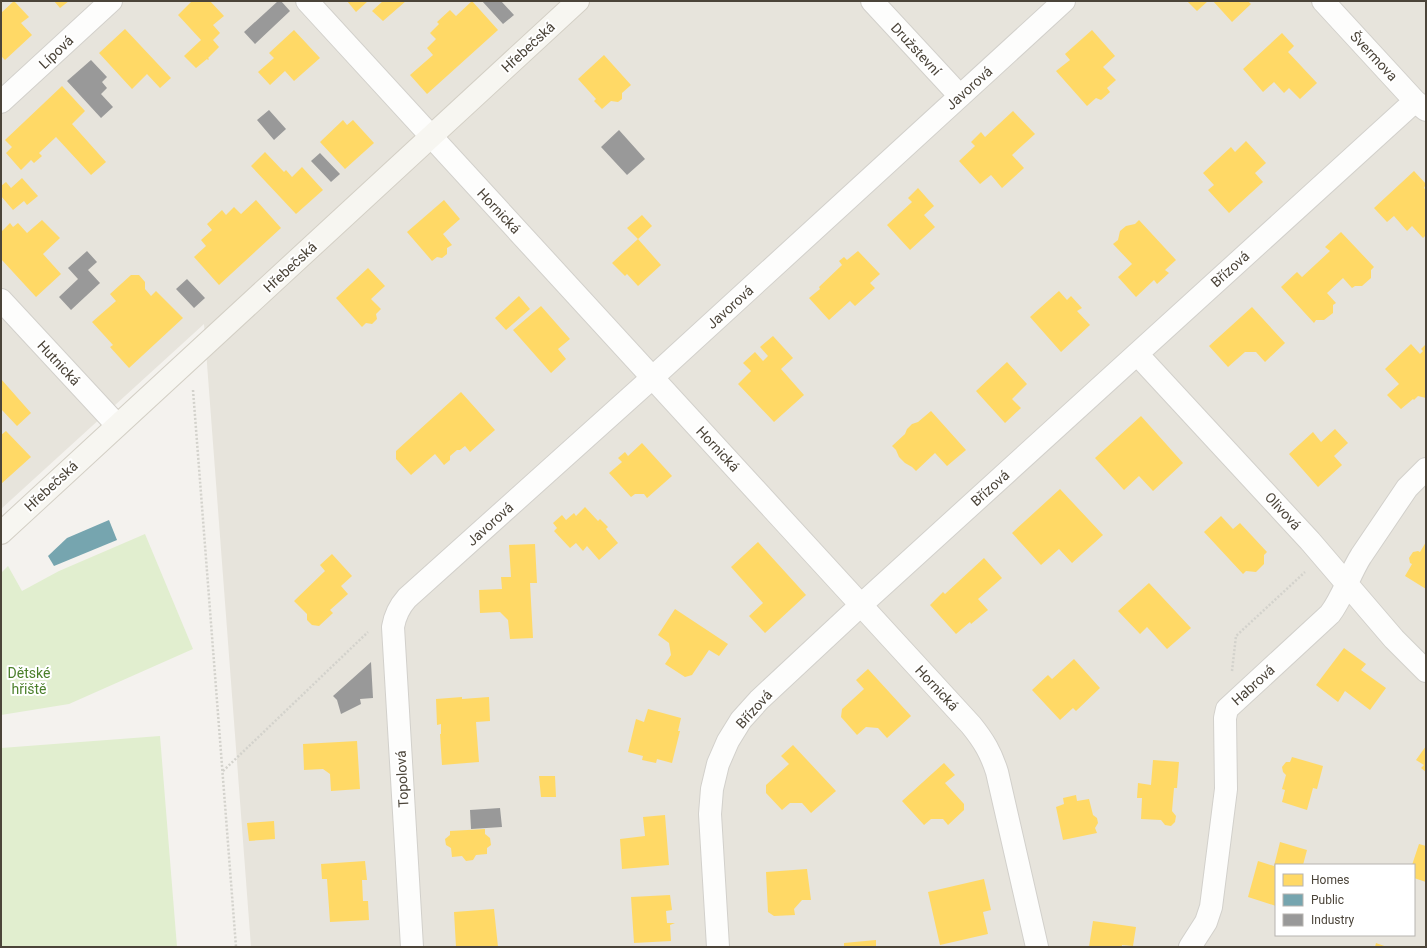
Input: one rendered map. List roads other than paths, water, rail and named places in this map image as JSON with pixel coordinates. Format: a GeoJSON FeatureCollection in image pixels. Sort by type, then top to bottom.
{"type":"FeatureCollection","features":[{"type":"Feature","properties":{"kind":"street","name":"Lípová"},"geometry":{"type":"LineString","coordinates":[[1,102],[111,1]]}},
{"type":"Feature","properties":{"kind":"street","name":"Hornická"},"geometry":{"type":"LineString","coordinates":[[307,1],[971,725],[987,747],[997,772],[1037,947]]}},
{"type":"Feature","properties":{"kind":"street","name":"Hřebečská"},"geometry":{"type":"LineString","coordinates":[[1,533],[578,1]]}},
{"type":"Feature","properties":{"kind":"street","name":"Družstevní"},"geometry":{"type":"LineString","coordinates":[[872,1],[960,96]]}},
{"type":"Feature","properties":{"kind":"street","name":"Javorová"},"geometry":{"type":"LineString","coordinates":[[397,612],[407,598],[652,378],[1064,1]]}},
{"type":"Feature","properties":{"kind":"street","name":"Švermova"},"geometry":{"type":"LineString","coordinates":[[1323,1],[1420,105]]}},
{"type":"Feature","properties":{"kind":"street","name":"Břízová"},"geometry":{"type":"LineString","coordinates":[[718,947],[710,814],[712,789],[718,764],[741,720],[759,700],[861,605],[1137,354],[1420,105]]}},
{"type":"Feature","properties":{"kind":"street","name":"Hutnická"},"geometry":{"type":"LineString","coordinates":[[1,300],[117,425]]}},
{"type":"Feature","properties":{"kind":"street","name":"Olivová"},"geometry":{"type":"LineString","coordinates":[[1137,354],[1323,555],[1394,639],[1426,671]]}},
{"type":"Feature","properties":{"kind":"street","name":"Habrová"},"geometry":{"type":"LineString","coordinates":[[1190,947],[1206,922],[1211,907],[1226,789],[1225,718],[1227,709],[1330,614],[1358,561],[1407,488],[1426,469]]}},
{"type":"Feature","properties":{"kind":"street","name":"Topolová"},"geometry":{"type":"LineString","coordinates":[[397,612],[393,627],[412,947]]}},
{"type":"Feature","properties":{"kind":"park label","name":"Dětské hřiště"},"geometry":{"type":"Point","coordinates":[29,682]}}]}
